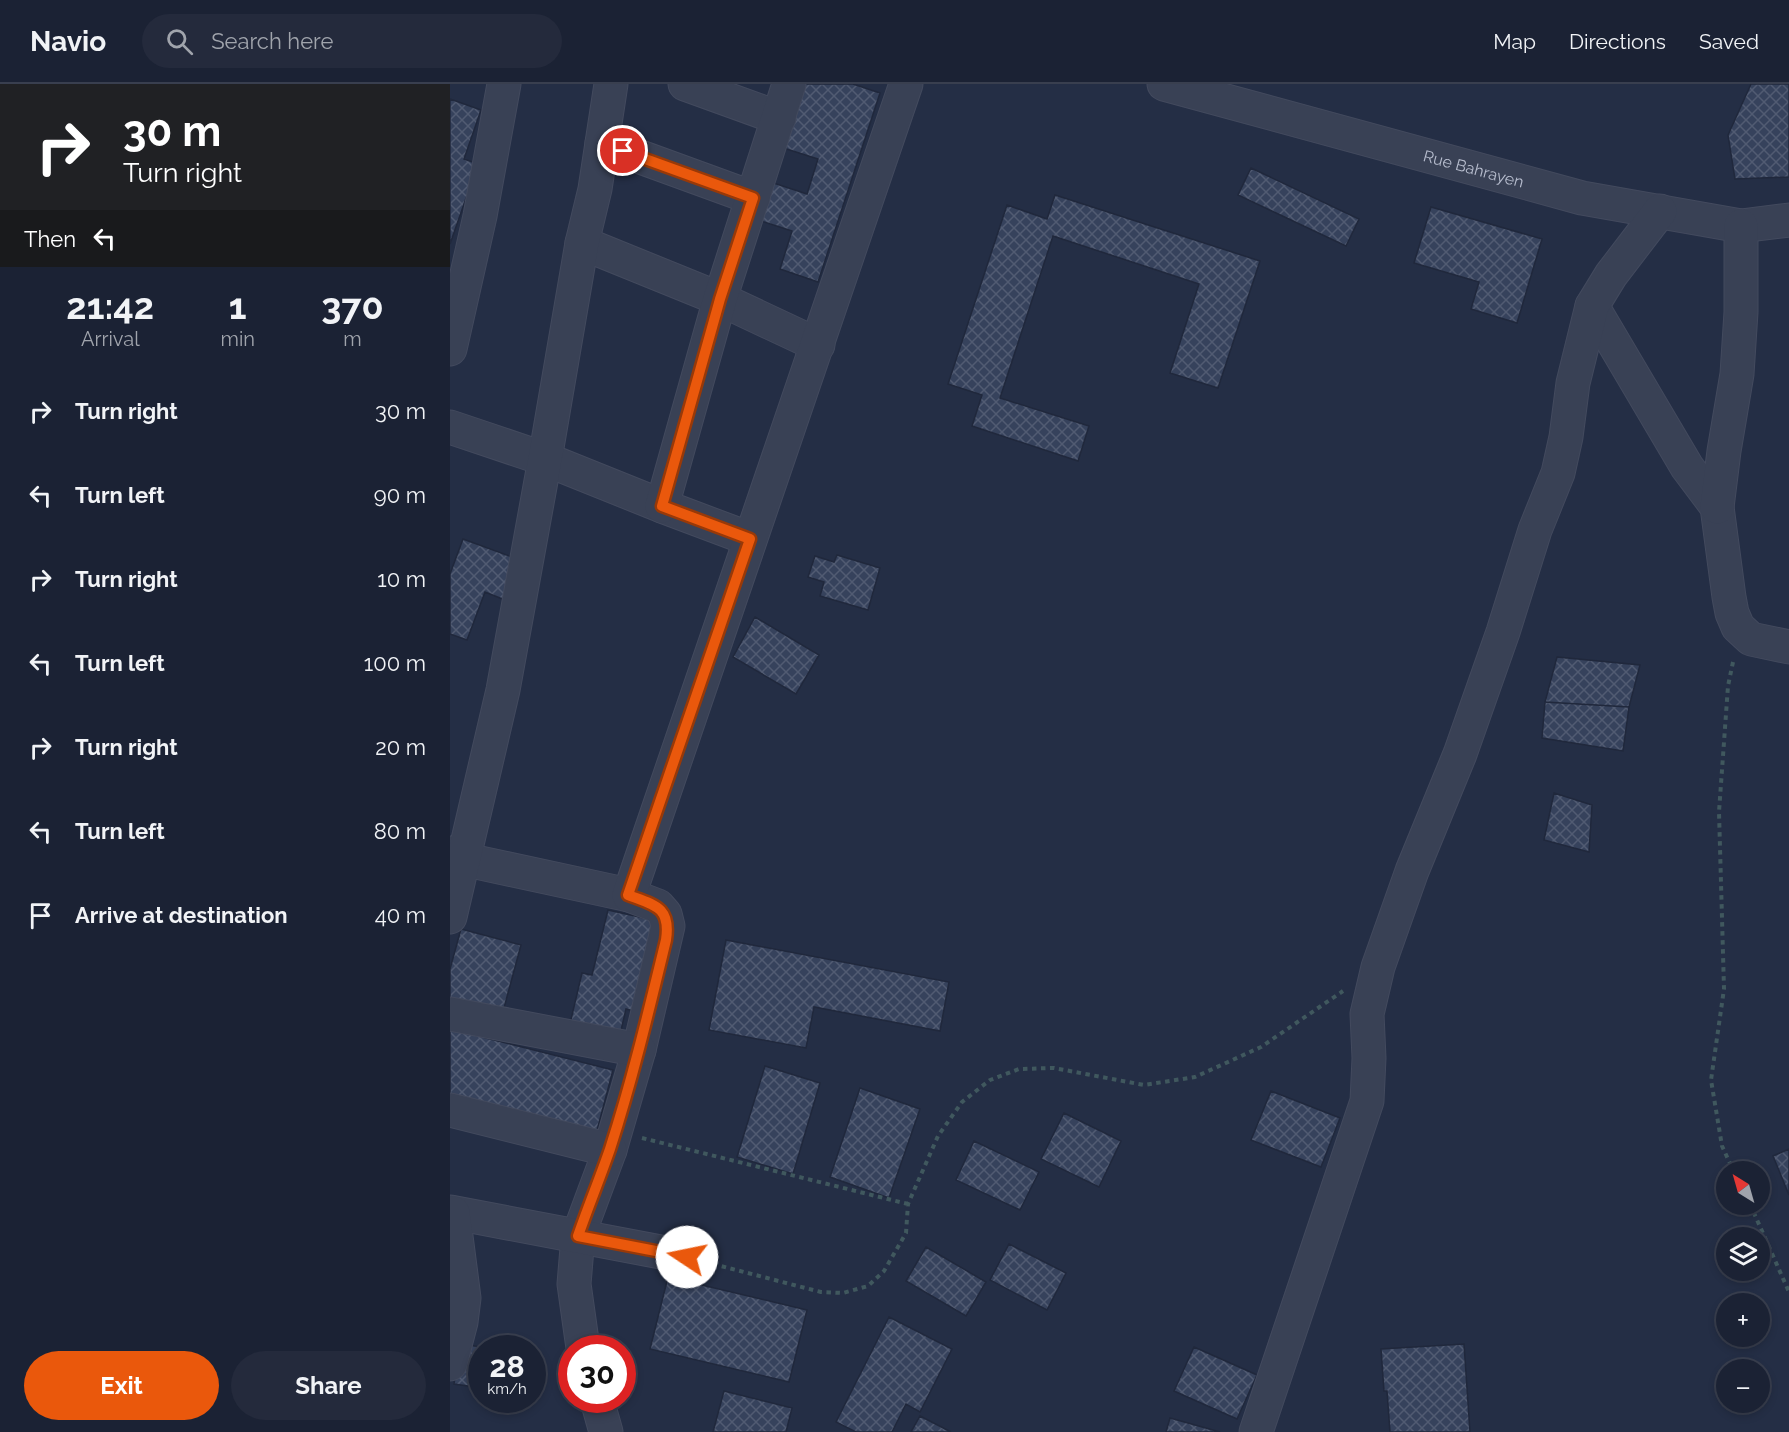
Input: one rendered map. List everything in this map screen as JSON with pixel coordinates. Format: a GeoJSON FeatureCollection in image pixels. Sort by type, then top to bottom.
{"type":"FeatureCollection","features":[{"type":"Feature","properties":{"kind":"street"},"geometry":{"type":"LineString","coordinates":[[450,349],[480,216],[504,84]]}},
{"type":"Feature","properties":{"kind":"street"},"geometry":{"type":"LineString","coordinates":[[451,908],[456,856],[503,690],[582,243],[595,189],[611,84]]}},
{"type":"Feature","properties":{"kind":"street"},"geometry":{"type":"LineString","coordinates":[[685,84],[779,118]]}},
{"type":"Feature","properties":{"kind":"street"},"geometry":{"type":"LineString","coordinates":[[662,506],[720,299],[789,84]]}},
{"type":"Feature","properties":{"kind":"street"},"geometry":{"type":"LineString","coordinates":[[628,895],[906,84]]}},
{"type":"Feature","properties":{"kind":"street","name":"Rue Bahrayen"},"geometry":{"type":"LineString","coordinates":[[1177,86],[1582,198],[1741,226],[1789,220]]}},
{"type":"Feature","properties":{"kind":"street"},"geometry":{"type":"LineString","coordinates":[[602,143],[753,198]]}},
{"type":"Feature","properties":{"kind":"street"},"geometry":{"type":"LineString","coordinates":[[1256,1432],[1366,1101],[1369,1058],[1367,1014],[1378,967],[1412,871],[1464,743],[1503,632],[1535,530],[1558,473],[1566,437],[1573,383],[1592,306],[1611,275],[1660,211]]}},
{"type":"Feature","properties":{"kind":"street"},"geometry":{"type":"LineString","coordinates":[[1741,226],[1741,312],[1737,374],[1717,507],[1732,613],[1738,627],[1750,639],[1789,646]]}},
{"type":"Feature","properties":{"kind":"street"},"geometry":{"type":"LineString","coordinates":[[582,243],[720,299],[818,345]]}},
{"type":"Feature","properties":{"kind":"street"},"geometry":{"type":"LineString","coordinates":[[1592,306],[1687,467],[1717,507]]}},
{"type":"Feature","properties":{"kind":"street"},"geometry":{"type":"LineString","coordinates":[[450,427],[545,459],[750,539]]}},
{"type":"Feature","properties":{"kind":"street"},"geometry":{"type":"LineString","coordinates":[[456,856],[628,895],[658,906],[665,914],[668,926],[639,1050],[612,1141],[578,1236],[574,1284],[581,1335]]}},
{"type":"Feature","properties":{"kind":"street"},"geometry":{"type":"LineString","coordinates":[[450,1014],[639,1050]]}},
{"type":"Feature","properties":{"kind":"street"},"geometry":{"type":"LineString","coordinates":[[450,1110],[612,1141]]}},
{"type":"Feature","properties":{"kind":"street"},"geometry":{"type":"LineString","coordinates":[[450,1364],[461,1323],[464,1298],[451,1212],[687,1257]]}},
{"type":"Feature","properties":{"kind":"street"},"geometry":{"type":"LineString","coordinates":[[601,1413],[606,1432]]}},
{"type":"Feature","properties":{"kind":"path"},"geometry":{"type":"LineString","coordinates":[[1729,1161],[1722,1146],[1711,1080],[1724,989],[1719,812],[1728,686],[1734,660],[1750,639]]}},
{"type":"Feature","properties":{"kind":"path"},"geometry":{"type":"LineString","coordinates":[[687,1257],[821,1292],[843,1293],[868,1286],[884,1271],[906,1233],[908,1204],[938,1136],[962,1102],[990,1080],[1019,1069],[1054,1068],[1144,1085],[1195,1077],[1261,1047],[1378,967]]}},
{"type":"Feature","properties":{"kind":"path"},"geometry":{"type":"LineString","coordinates":[[612,1141],[908,1204]]}},
{"type":"Feature","properties":{"kind":"path"},"geometry":{"type":"LineString","coordinates":[[1755,1215],[1789,1292]]}},
{"type":"Feature","properties":{"kind":"building"},"geometry":{"type":"Polygon","coordinates":[[[799,84],[853,84],[880,93],[818,282],[780,269],[792,231],[749,217],[761,179],[807,194],[818,159],[774,145],[799,84]]]}},
{"type":"Feature","properties":{"kind":"building"},"geometry":{"type":"Polygon","coordinates":[[[1751,84],[1789,84],[1789,177],[1735,179],[1728,135],[1751,84]]]}},
{"type":"Feature","properties":{"kind":"building"},"geometry":{"type":"Polygon","coordinates":[[[450,99],[481,110],[464,159],[478,164],[450,244],[450,99]]]}},
{"type":"Feature","properties":{"kind":"building"},"geometry":{"type":"Polygon","coordinates":[[[1251,168],[1359,219],[1346,246],[1238,195],[1251,168]]]}},
{"type":"Feature","properties":{"kind":"building"},"geometry":{"type":"Polygon","coordinates":[[[1055,195],[1260,261],[1218,388],[1170,373],[1199,284],[1053,236],[1000,398],[1089,426],[1078,461],[972,426],[982,395],[948,384],[1007,205],[1047,219],[1055,195]]]}},
{"type":"Feature","properties":{"kind":"building"},"geometry":{"type":"Polygon","coordinates":[[[1431,207],[1542,239],[1517,323],[1471,309],[1479,282],[1414,263],[1431,207]]]}},
{"type":"Feature","properties":{"kind":"building"},"geometry":{"type":"Polygon","coordinates":[[[463,539],[520,560],[505,600],[485,592],[467,640],[450,634],[450,574],[463,539]]]}},
{"type":"Feature","properties":{"kind":"building"},"geometry":{"type":"Polygon","coordinates":[[[837,555],[880,568],[868,610],[820,596],[824,582],[808,577],[815,556],[834,562],[837,555]]]}},
{"type":"Feature","properties":{"kind":"building"},"geometry":{"type":"Polygon","coordinates":[[[755,617],[819,655],[796,694],[733,657],[755,617]]]}},
{"type":"Feature","properties":{"kind":"building"},"geometry":{"type":"Polygon","coordinates":[[[1557,657],[1640,665],[1629,707],[1545,702],[1557,657]]]}},
{"type":"Feature","properties":{"kind":"building"},"geometry":{"type":"Polygon","coordinates":[[[1545,702],[1629,707],[1623,751],[1542,738],[1545,702]]]}},
{"type":"Feature","properties":{"kind":"building"},"geometry":{"type":"Polygon","coordinates":[[[1554,793],[1592,805],[1589,852],[1544,840],[1554,793]]]}},
{"type":"Feature","properties":{"kind":"building"},"geometry":{"type":"Polygon","coordinates":[[[608,910],[662,922],[641,1013],[626,1009],[618,1043],[568,1032],[582,973],[592,975],[608,910]]]}},
{"type":"Feature","properties":{"kind":"building"},"geometry":{"type":"Polygon","coordinates":[[[461,929],[521,945],[501,1019],[450,1006],[450,969],[461,929]]]}},
{"type":"Feature","properties":{"kind":"building"},"geometry":{"type":"Polygon","coordinates":[[[726,940],[949,982],[940,1031],[814,1007],[806,1048],[709,1030],[726,940]]]}},
{"type":"Feature","properties":{"kind":"building"},"geometry":{"type":"Polygon","coordinates":[[[450,1029],[613,1070],[595,1138],[450,1102],[450,1029]]]}},
{"type":"Feature","properties":{"kind":"building"},"geometry":{"type":"Polygon","coordinates":[[[765,1066],[820,1083],[793,1174],[737,1157],[765,1066]]]}},
{"type":"Feature","properties":{"kind":"building"},"geometry":{"type":"Polygon","coordinates":[[[860,1088],[920,1109],[889,1198],[830,1177],[860,1088]]]}},
{"type":"Feature","properties":{"kind":"building"},"geometry":{"type":"Polygon","coordinates":[[[1271,1091],[1340,1118],[1321,1167],[1251,1140],[1271,1091]]]}},
{"type":"Feature","properties":{"kind":"building"},"geometry":{"type":"Polygon","coordinates":[[[1064,1113],[1121,1141],[1099,1187],[1041,1159],[1064,1113]]]}},
{"type":"Feature","properties":{"kind":"building"},"geometry":{"type":"Polygon","coordinates":[[[974,1141],[1039,1172],[1020,1210],[956,1180],[974,1141]]]}},
{"type":"Feature","properties":{"kind":"building"},"geometry":{"type":"Polygon","coordinates":[[[1789,1149],[1789,1195],[1773,1156],[1789,1149]]]}},
{"type":"Feature","properties":{"kind":"building"},"geometry":{"type":"Polygon","coordinates":[[[1009,1244],[1066,1273],[1047,1310],[990,1280],[1009,1244]]]}},
{"type":"Feature","properties":{"kind":"building"},"geometry":{"type":"Polygon","coordinates":[[[926,1247],[986,1282],[966,1316],[906,1281],[926,1247]]]}},
{"type":"Feature","properties":{"kind":"building"},"geometry":{"type":"Polygon","coordinates":[[[668,1277],[807,1310],[789,1382],[650,1349],[668,1277]]]}},
{"type":"Feature","properties":{"kind":"building"},"geometry":{"type":"Polygon","coordinates":[[[889,1317],[952,1349],[920,1412],[906,1404],[892,1432],[856,1432],[836,1422],[889,1317]]]}},
{"type":"Feature","properties":{"kind":"building"},"geometry":{"type":"Polygon","coordinates":[[[460,1344],[468,1345],[468,1386],[454,1384],[460,1344]]]}},
{"type":"Feature","properties":{"kind":"building"},"geometry":{"type":"Polygon","coordinates":[[[1464,1344],[1470,1432],[1390,1432],[1381,1349],[1464,1344]]]}},
{"type":"Feature","properties":{"kind":"building"},"geometry":{"type":"Polygon","coordinates":[[[1194,1347],[1257,1375],[1237,1419],[1174,1391],[1194,1347]]]}},
{"type":"Feature","properties":{"kind":"building"},"geometry":{"type":"Polygon","coordinates":[[[724,1391],[792,1408],[786,1432],[713,1432],[724,1391]]]}},
{"type":"Feature","properties":{"kind":"building"},"geometry":{"type":"Polygon","coordinates":[[[920,1416],[951,1432],[911,1432],[920,1416]]]}},
{"type":"Feature","properties":{"kind":"building"},"geometry":{"type":"Polygon","coordinates":[[[1170,1418],[1220,1432],[1166,1432],[1170,1418]]]}},
{"type":"Feature","properties":{"kind":"route"},"geometry":{"type":"LineString","coordinates":[[623,151],[753,198],[720,299],[662,506],[750,539],[628,895],[658,906],[665,914],[668,926],[666,940],[639,1050],[610,1150],[578,1236],[687,1257]]}}]}
